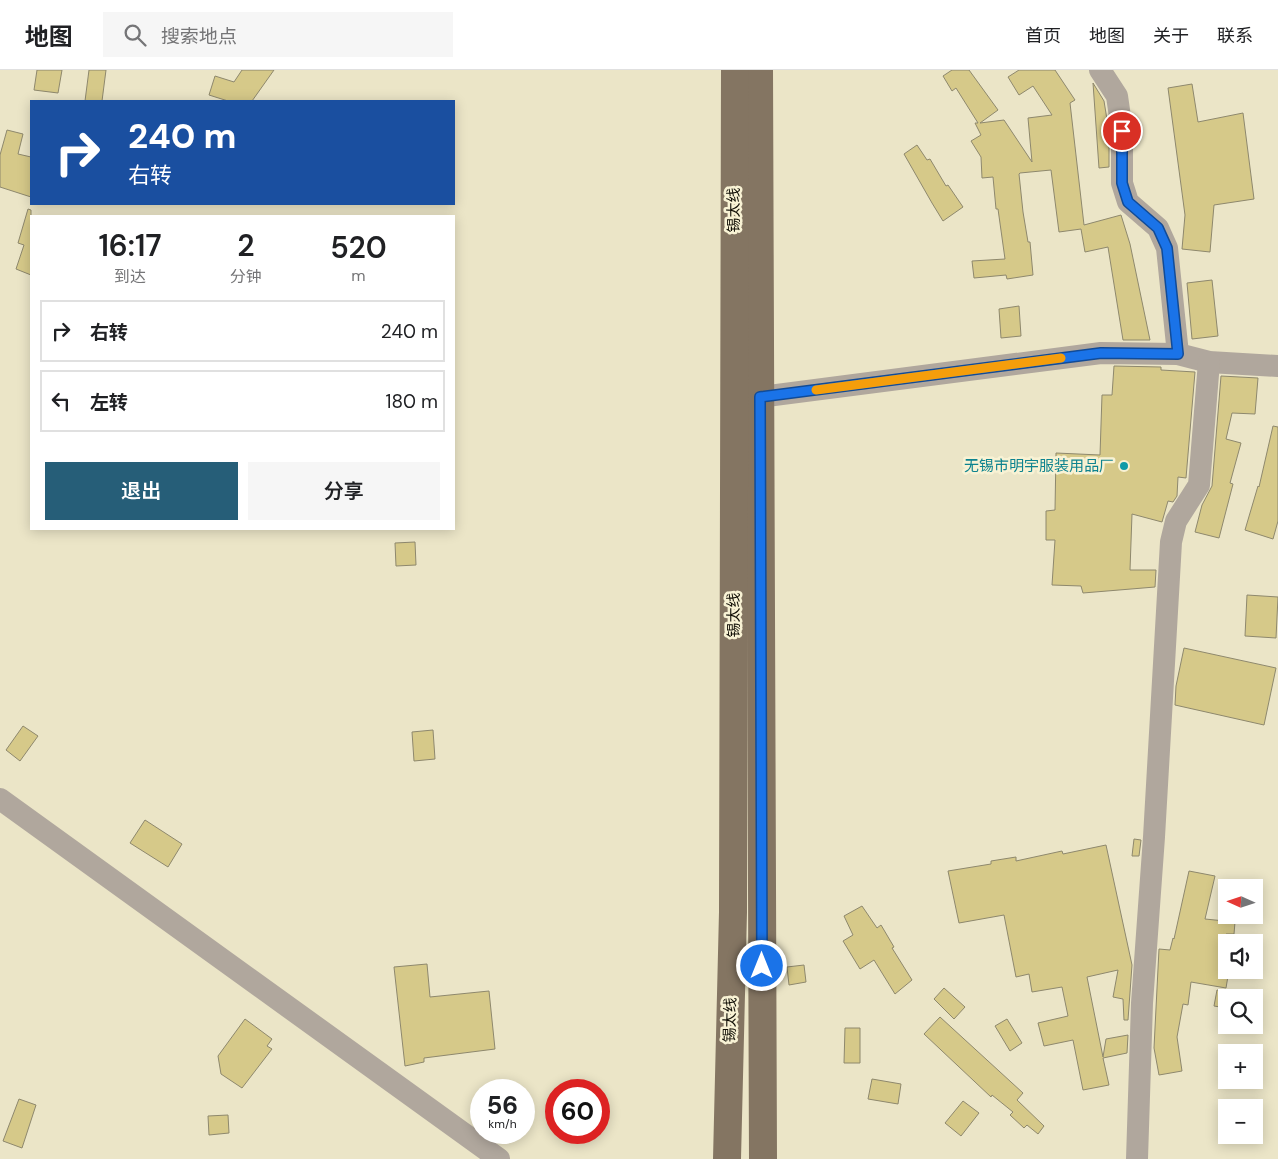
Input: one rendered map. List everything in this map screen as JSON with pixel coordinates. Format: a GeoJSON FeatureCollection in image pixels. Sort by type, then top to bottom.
{"type":"FeatureCollection","features":[{"type":"Feature","properties":{"kind":"main road","name":"锡太线"},"geometry":{"type":"LineString","coordinates":[[727,1159],[733,912],[735,70]]}},
{"type":"Feature","properties":{"kind":"main road","name":"锡太线"},"geometry":{"type":"LineString","coordinates":[[759,70],[763,1159]]}},
{"type":"Feature","properties":{"kind":"street"},"geometry":{"type":"LineString","coordinates":[[1100,70],[1117,96],[1122,131],[1122,183],[1128,202],[1158,228],[1167,248],[1178,354]]}},
{"type":"Feature","properties":{"kind":"street"},"geometry":{"type":"LineString","coordinates":[[760,397],[1101,353],[1178,354],[1209,362],[1278,366]]}},
{"type":"Feature","properties":{"kind":"street"},"geometry":{"type":"LineString","coordinates":[[1136,1159],[1142,1003],[1154,837],[1171,542],[1176,521],[1199,485],[1209,362]]}},
{"type":"Feature","properties":{"kind":"street"},"geometry":{"type":"LineString","coordinates":[[0,799],[499,1159]]}},
{"type":"Feature","properties":{"kind":"building"},"geometry":{"type":"Polygon","coordinates":[[[37,70],[62,70],[58,93],[34,90],[37,70]]]}},
{"type":"Feature","properties":{"kind":"building"},"geometry":{"type":"Polygon","coordinates":[[[89,70],[106,70],[102,100],[85,100],[89,70]]]}},
{"type":"Feature","properties":{"kind":"building"},"geometry":{"type":"Polygon","coordinates":[[[242,70],[274,70],[253,100],[225,100],[209,95],[215,76],[234,82],[242,70]]]}},
{"type":"Feature","properties":{"kind":"building"},"geometry":{"type":"Polygon","coordinates":[[[952,70],[969,70],[998,110],[980,123],[1004,120],[1032,162],[1028,118],[1052,115],[1033,86],[1019,95],[1008,77],[1019,70],[1055,70],[1075,100],[1070,103],[1084,225],[1121,215],[1130,244],[1150,340],[1123,340],[1108,247],[1085,252],[1081,229],[1059,232],[1051,170],[1019,174],[1023,212],[1028,242],[1030,242],[1033,275],[1007,279],[1006,275],[974,278],[972,261],[1005,259],[998,209],[996,209],[993,177],[982,178],[981,157],[971,141],[981,135],[975,123],[978,123],[956,88],[952,91],[943,76],[952,70]]]}},
{"type":"Feature","properties":{"kind":"building"},"geometry":{"type":"Polygon","coordinates":[[[1093,83],[1104,101],[1109,132],[1109,167],[1099,168],[1093,83]]]}},
{"type":"Feature","properties":{"kind":"building"},"geometry":{"type":"Polygon","coordinates":[[[1192,84],[1198,122],[1243,113],[1254,199],[1214,205],[1210,252],[1182,249],[1185,215],[1168,88],[1192,84]]]}},
{"type":"Feature","properties":{"kind":"building"},"geometry":{"type":"Polygon","coordinates":[[[7,130],[23,134],[18,154],[30,157],[30,197],[0,187],[0,155],[7,130]]]}},
{"type":"Feature","properties":{"kind":"building"},"geometry":{"type":"Polygon","coordinates":[[[917,145],[927,160],[930,159],[946,186],[948,185],[963,207],[943,221],[904,154],[917,145]]]}},
{"type":"Feature","properties":{"kind":"building"},"geometry":{"type":"Polygon","coordinates":[[[28,209],[31,210],[30,275],[16,269],[24,245],[18,243],[28,209]]]}},
{"type":"Feature","properties":{"kind":"building"},"geometry":{"type":"Polygon","coordinates":[[[1212,280],[1218,336],[1192,339],[1187,283],[1212,280]]]}},
{"type":"Feature","properties":{"kind":"building"},"geometry":{"type":"Polygon","coordinates":[[[1019,306],[1021,336],[1001,338],[999,309],[1019,306]]]}},
{"type":"Feature","properties":{"kind":"building","name":"无锡市明宇服装用品厂"},"geometry":{"type":"Polygon","coordinates":[[[1114,366],[1161,367],[1161,370],[1195,372],[1186,478],[1178,477],[1177,496],[1173,502],[1168,501],[1162,522],[1132,514],[1130,570],[1156,570],[1155,587],[1083,593],[1081,586],[1052,585],[1055,540],[1046,540],[1046,511],[1055,510],[1056,453],[1100,455],[1102,395],[1112,395],[1114,366]]]}},
{"type":"Feature","properties":{"kind":"building"},"geometry":{"type":"Polygon","coordinates":[[[1221,376],[1258,378],[1255,414],[1232,413],[1226,439],[1241,443],[1230,483],[1233,484],[1219,538],[1195,532],[1202,505],[1212,486],[1221,376]]]}},
{"type":"Feature","properties":{"kind":"building"},"geometry":{"type":"Polygon","coordinates":[[[1273,426],[1278,427],[1278,521],[1273,539],[1245,530],[1259,487],[1273,426]]]}},
{"type":"Feature","properties":{"kind":"building"},"geometry":{"type":"Polygon","coordinates":[[[415,542],[416,565],[396,566],[395,543],[415,542]]]}},
{"type":"Feature","properties":{"kind":"building"},"geometry":{"type":"Polygon","coordinates":[[[1247,595],[1278,597],[1276,638],[1245,636],[1247,595]]]}},
{"type":"Feature","properties":{"kind":"building"},"geometry":{"type":"Polygon","coordinates":[[[1184,648],[1276,668],[1264,725],[1175,705],[1176,686],[1184,648]]]}},
{"type":"Feature","properties":{"kind":"building"},"geometry":{"type":"Polygon","coordinates":[[[23,726],[38,736],[20,761],[6,750],[23,726]]]}},
{"type":"Feature","properties":{"kind":"building"},"geometry":{"type":"Polygon","coordinates":[[[433,730],[435,759],[414,761],[412,732],[433,730]]]}},
{"type":"Feature","properties":{"kind":"building"},"geometry":{"type":"Polygon","coordinates":[[[145,820],[182,844],[168,867],[130,843],[145,820]]]}},
{"type":"Feature","properties":{"kind":"building"},"geometry":{"type":"Polygon","coordinates":[[[1134,839],[1141,840],[1139,856],[1132,856],[1134,839]]]}},
{"type":"Feature","properties":{"kind":"building"},"geometry":{"type":"Polygon","coordinates":[[[1106,845],[1132,965],[1128,1020],[1124,1020],[1123,999],[1113,997],[1118,970],[1087,977],[1103,1057],[1106,1039],[1128,1035],[1127,1053],[1103,1058],[1109,1085],[1083,1090],[1073,1040],[1044,1046],[1038,1023],[1068,1016],[1062,987],[1032,992],[1029,974],[1016,977],[1004,915],[959,923],[948,871],[991,864],[991,861],[1016,857],[1016,861],[1062,851],[1063,854],[1106,845]]]}},
{"type":"Feature","properties":{"kind":"building"},"geometry":{"type":"Polygon","coordinates":[[[1189,871],[1215,876],[1205,919],[1218,920],[1218,924],[1235,924],[1234,934],[1218,934],[1218,979],[1228,979],[1226,988],[1191,982],[1188,1005],[1183,1004],[1177,1037],[1182,1071],[1159,1075],[1154,1048],[1159,949],[1170,950],[1189,871]]]}},
{"type":"Feature","properties":{"kind":"building"},"geometry":{"type":"Polygon","coordinates":[[[862,906],[877,928],[881,925],[894,947],[892,948],[912,980],[895,994],[874,960],[860,969],[843,941],[853,935],[844,916],[862,906]]]}},
{"type":"Feature","properties":{"kind":"building"},"geometry":{"type":"Polygon","coordinates":[[[427,964],[430,997],[489,991],[495,1049],[424,1058],[424,1062],[405,1066],[394,967],[427,964]]]}},
{"type":"Feature","properties":{"kind":"building"},"geometry":{"type":"Polygon","coordinates":[[[804,965],[806,982],[789,985],[787,967],[804,965]]]}},
{"type":"Feature","properties":{"kind":"building"},"geometry":{"type":"Polygon","coordinates":[[[944,988],[965,1007],[954,1019],[934,999],[944,988]]]}},
{"type":"Feature","properties":{"kind":"building"},"geometry":{"type":"Polygon","coordinates":[[[1217,990],[1218,990],[1218,1007],[1214,1006],[1217,990]]]}},
{"type":"Feature","properties":{"kind":"building"},"geometry":{"type":"Polygon","coordinates":[[[940,1017],[1023,1093],[1017,1100],[1044,1126],[1038,1134],[1027,1125],[1024,1128],[1010,1115],[1013,1112],[992,1095],[991,1097],[924,1034],[940,1017]]]}},
{"type":"Feature","properties":{"kind":"building"},"geometry":{"type":"Polygon","coordinates":[[[245,1019],[272,1039],[267,1046],[272,1049],[242,1088],[221,1074],[218,1056],[245,1019]]]}},
{"type":"Feature","properties":{"kind":"building"},"geometry":{"type":"Polygon","coordinates":[[[1007,1019],[1022,1043],[1010,1051],[995,1026],[1007,1019]]]}},
{"type":"Feature","properties":{"kind":"building"},"geometry":{"type":"Polygon","coordinates":[[[845,1028],[860,1028],[860,1063],[844,1063],[845,1028]]]}},
{"type":"Feature","properties":{"kind":"building"},"geometry":{"type":"Polygon","coordinates":[[[872,1079],[901,1084],[898,1104],[868,1099],[872,1079]]]}},
{"type":"Feature","properties":{"kind":"building"},"geometry":{"type":"Polygon","coordinates":[[[19,1099],[36,1105],[22,1148],[3,1141],[19,1099]]]}},
{"type":"Feature","properties":{"kind":"building"},"geometry":{"type":"Polygon","coordinates":[[[963,1101],[979,1113],[961,1136],[945,1123],[963,1101]]]}},
{"type":"Feature","properties":{"kind":"building"},"geometry":{"type":"Polygon","coordinates":[[[228,1115],[229,1133],[209,1135],[208,1116],[228,1115]]]}},
{"type":"Feature","properties":{"kind":"slow traffic"},"geometry":{"type":"LineString","coordinates":[[816,390],[1061,358]]}},
{"type":"Feature","properties":{"kind":"place","name":"无锡市明宇服装用品厂"},"geometry":{"type":"Point","coordinates":[1124,466]}},
{"type":"Feature","properties":{"kind":"route"},"geometry":{"type":"LineString","coordinates":[[762,966],[760,397],[1101,353],[1178,354],[1167,248],[1158,228],[1128,202],[1122,183],[1122,131]]}}]}
